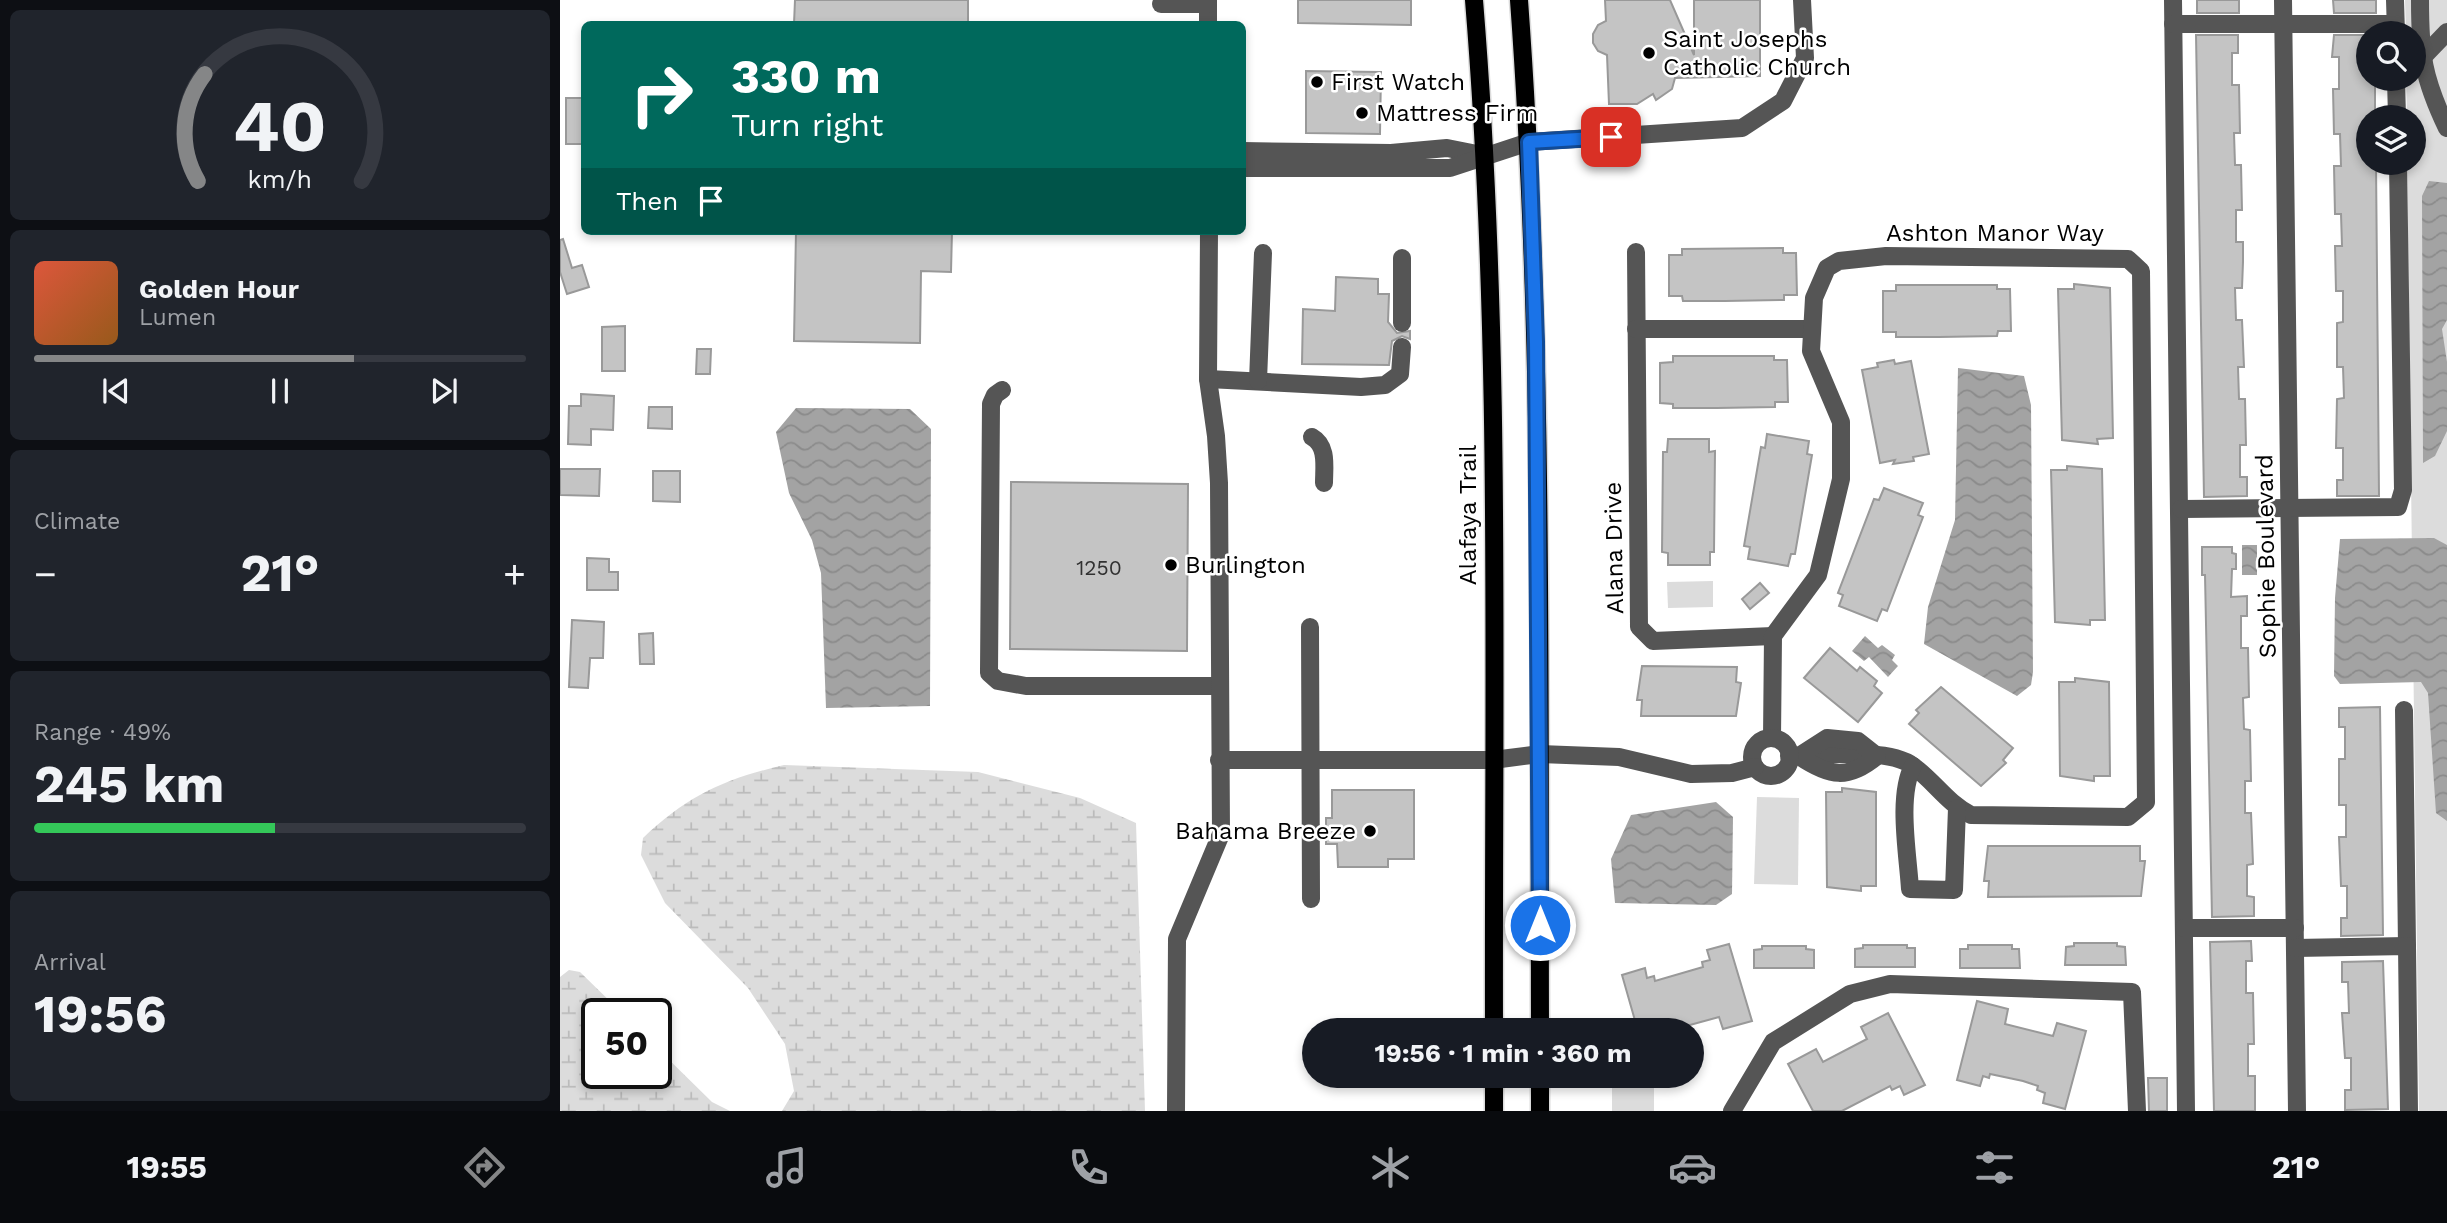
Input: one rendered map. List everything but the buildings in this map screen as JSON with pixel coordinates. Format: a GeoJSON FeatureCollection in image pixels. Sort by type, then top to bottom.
{"type":"FeatureCollection","features":[{"type":"Feature","properties":{"kind":"main road","name":"Alafaya Trail"},"geometry":{"type":"LineString","coordinates":[[1474,0],[1487,156],[1492,342],[1494,1018]]}},
{"type":"Feature","properties":{"kind":"main road"},"geometry":{"type":"LineString","coordinates":[[1519,0],[1529,142],[1536,342],[1540,1018]]}},
{"type":"Feature","properties":{"kind":"main road"},"geometry":{"type":"LineString","coordinates":[[1494,1088],[1494,1111]]}},
{"type":"Feature","properties":{"kind":"main road"},"geometry":{"type":"LineString","coordinates":[[1540,1088],[1540,1111]]}},
{"type":"Feature","properties":{"kind":"street"},"geometry":{"type":"LineString","coordinates":[[1246,168],[1450,168],[1529,142],[1742,128],[1783,101],[1805,58],[1805,9],[1802,0]]}},
{"type":"Feature","properties":{"kind":"street"},"geometry":{"type":"LineString","coordinates":[[2173,0],[2186,1111]]}},
{"type":"Feature","properties":{"kind":"street","name":"Sophie Boulevard"},"geometry":{"type":"LineString","coordinates":[[2283,0],[2297,1111]]}},
{"type":"Feature","properties":{"kind":"street"},"geometry":{"type":"LineString","coordinates":[[2395,0],[2395,21]]}},
{"type":"Feature","properties":{"kind":"street"},"geometry":{"type":"LineString","coordinates":[[2420,0],[2421,21]]}},
{"type":"Feature","properties":{"kind":"street"},"geometry":{"type":"LineString","coordinates":[[1161,4],[1208,2],[1209,21]]}},
{"type":"Feature","properties":{"kind":"street"},"geometry":{"type":"LineString","coordinates":[[2174,24],[2356,28]]}},
{"type":"Feature","properties":{"kind":"street"},"geometry":{"type":"LineString","coordinates":[[2426,54],[2447,32]]}},
{"type":"Feature","properties":{"kind":"street"},"geometry":{"type":"LineString","coordinates":[[2426,75],[2447,128]]}},
{"type":"Feature","properties":{"kind":"street"},"geometry":{"type":"LineString","coordinates":[[1246,151],[1391,153],[1447,148],[1487,156]]}},
{"type":"Feature","properties":{"kind":"street"},"geometry":{"type":"LineString","coordinates":[[2181,509],[2398,507],[2403,490],[2398,175]]}},
{"type":"Feature","properties":{"kind":"street"},"geometry":{"type":"LineString","coordinates":[[1176,1111],[1177,939],[1221,834],[1219,484],[1208,379],[1209,235]]}},
{"type":"Feature","properties":{"kind":"street","name":"Alana Drive"},"geometry":{"type":"LineString","coordinates":[[1636,252],[1639,627],[1654,641],[1773,636]]}},
{"type":"Feature","properties":{"kind":"street"},"geometry":{"type":"LineString","coordinates":[[1258,381],[1263,253]]}},
{"type":"Feature","properties":{"kind":"street","name":"Ashton Manor Way"},"geometry":{"type":"LineString","coordinates":[[1773,636],[1818,575],[1841,479],[1841,422],[1811,351],[1814,298],[1827,268],[1839,261],[1886,256],[2129,259],[2140,271],[2146,802],[2128,817],[1971,815],[1957,808],[1913,766],[1900,759],[1877,755],[1794,756]]}},
{"type":"Feature","properties":{"kind":"street"},"geometry":{"type":"LineString","coordinates":[[1402,258],[1402,323]]}},
{"type":"Feature","properties":{"kind":"street"},"geometry":{"type":"LineString","coordinates":[[1636,329],[1812,329]]}},
{"type":"Feature","properties":{"kind":"street"},"geometry":{"type":"LineString","coordinates":[[1208,379],[1361,387],[1385,385],[1399,374],[1402,347]]}},
{"type":"Feature","properties":{"kind":"street"},"geometry":{"type":"LineString","coordinates":[[1002,390],[995,395],[991,404],[989,673],[998,681],[1026,686],[1219,686]]}},
{"type":"Feature","properties":{"kind":"street"},"geometry":{"type":"LineString","coordinates":[[1312,437],[1319,441],[1323,449],[1324,483]]}},
{"type":"Feature","properties":{"kind":"street"},"geometry":{"type":"LineString","coordinates":[[1310,627],[1311,900]]}},
{"type":"Feature","properties":{"kind":"street"},"geometry":{"type":"LineString","coordinates":[[1772,738],[1773,636]]}},
{"type":"Feature","properties":{"kind":"street"},"geometry":{"type":"LineString","coordinates":[[2404,710],[2409,1111]]}},
{"type":"Feature","properties":{"kind":"street"},"geometry":{"type":"LineString","coordinates":[[1772,738],[1783,743],[1794,756],[1785,770],[1774,776],[1762,774],[1752,759],[1755,747],[1772,738]]}},
{"type":"Feature","properties":{"kind":"street"},"geometry":{"type":"LineString","coordinates":[[1219,760],[1493,760],[1539,754],[1619,757],[1691,774],[1732,773],[1755,767]]}},
{"type":"Feature","properties":{"kind":"street"},"geometry":{"type":"LineString","coordinates":[[1913,766],[1907,776],[1905,804],[1910,889],[1954,890],[1957,808]]}},
{"type":"Feature","properties":{"kind":"street"},"geometry":{"type":"LineString","coordinates":[[2184,928],[2295,928]]}},
{"type":"Feature","properties":{"kind":"street"},"geometry":{"type":"LineString","coordinates":[[2295,948],[2407,946]]}},
{"type":"Feature","properties":{"kind":"street"},"geometry":{"type":"LineString","coordinates":[[1732,1111],[1773,1042],[1850,994],[1890,984],[2132,992],[2137,1111]]}},
{"type":"Feature","properties":{"kind":"green space"},"geometry":{"type":"Polygon","coordinates":[[[2405,0],[2447,0],[2447,1111],[2419,1111],[2407,175],[2426,175],[2426,105],[2407,105],[2406,91],[2426,91],[2426,21],[2406,21],[2405,0]]]}},
{"type":"Feature","properties":{"kind":"green space"},"geometry":{"type":"Polygon","coordinates":[[[1713,581],[1713,607],[1668,608],[1667,582],[1713,581]]]}},
{"type":"Feature","properties":{"kind":"green space"},"geometry":{"type":"Polygon","coordinates":[[[784,765],[978,772],[1080,798],[1136,823],[1145,1111],[782,1111],[794,1091],[785,1044],[748,988],[665,903],[641,855],[643,838],[676,810],[725,783],[784,765]]]}},
{"type":"Feature","properties":{"kind":"green space"},"geometry":{"type":"Polygon","coordinates":[[[1757,797],[1799,798],[1798,885],[1754,884],[1757,797]]]}},
{"type":"Feature","properties":{"kind":"green space"},"geometry":{"type":"Polygon","coordinates":[[[569,970],[580,972],[607,998],[581,998],[581,1089],[672,1089],[672,1063],[712,1102],[730,1111],[560,1111],[560,977],[569,970]]]}},
{"type":"Feature","properties":{"kind":"green space"},"geometry":{"type":"Polygon","coordinates":[[[1612,1088],[1654,1088],[1654,1111],[1612,1111],[1612,1088]]]}},
{"type":"Feature","properties":{"kind":"water"},"geometry":{"type":"Polygon","coordinates":[[[2429,181],[2447,183],[2447,320],[2442,329],[2447,362],[2447,431],[2435,456],[2423,463],[2422,196],[2429,181]]]}},
{"type":"Feature","properties":{"kind":"water"},"geometry":{"type":"Polygon","coordinates":[[[1958,368],[2024,376],[2031,405],[2033,672],[2031,685],[2017,696],[1924,644],[1928,607],[1955,520],[1958,368]]]}},
{"type":"Feature","properties":{"kind":"water"},"geometry":{"type":"Polygon","coordinates":[[[796,408],[910,409],[931,429],[930,706],[826,708],[821,573],[812,540],[789,493],[776,432],[796,408]]]}},
{"type":"Feature","properties":{"kind":"water"},"geometry":{"type":"Polygon","coordinates":[[[2434,538],[2447,545],[2447,821],[2436,813],[2428,693],[2421,682],[2340,684],[2334,676],[2335,598],[2340,539],[2434,538]]]}},
{"type":"Feature","properties":{"kind":"water"},"geometry":{"type":"Polygon","coordinates":[[[2242,545],[2257,545],[2257,575],[2242,575],[2242,545]]]}},
{"type":"Feature","properties":{"kind":"water"},"geometry":{"type":"Polygon","coordinates":[[[1865,636],[1878,648],[1882,645],[1895,655],[1892,660],[1898,666],[1888,677],[1869,657],[1864,661],[1852,651],[1865,636]]]}},
{"type":"Feature","properties":{"kind":"water"},"geometry":{"type":"Polygon","coordinates":[[[1716,802],[1733,817],[1732,894],[1716,905],[1615,903],[1611,859],[1631,815],[1716,802]]]}},
{"type":"Feature","properties":{"kind":"place","name":"Saint Josephs Catholic Church"},"geometry":{"type":"Point","coordinates":[1649,53]}},
{"type":"Feature","properties":{"kind":"place","name":"First Watch"},"geometry":{"type":"Point","coordinates":[1317,82]}},
{"type":"Feature","properties":{"kind":"place","name":"Mattress Firm"},"geometry":{"type":"Point","coordinates":[1362,113]}},
{"type":"Feature","properties":{"kind":"place","name":"Burlington"},"geometry":{"type":"Point","coordinates":[1171,565]}},
{"type":"Feature","properties":{"kind":"place","name":"Bahama Breeze"},"geometry":{"type":"Point","coordinates":[1370,831]}},
{"type":"Feature","properties":{"kind":"route"},"geometry":{"type":"LineString","coordinates":[[1540,925],[1536,342],[1529,142],[1611,137]]}}]}
